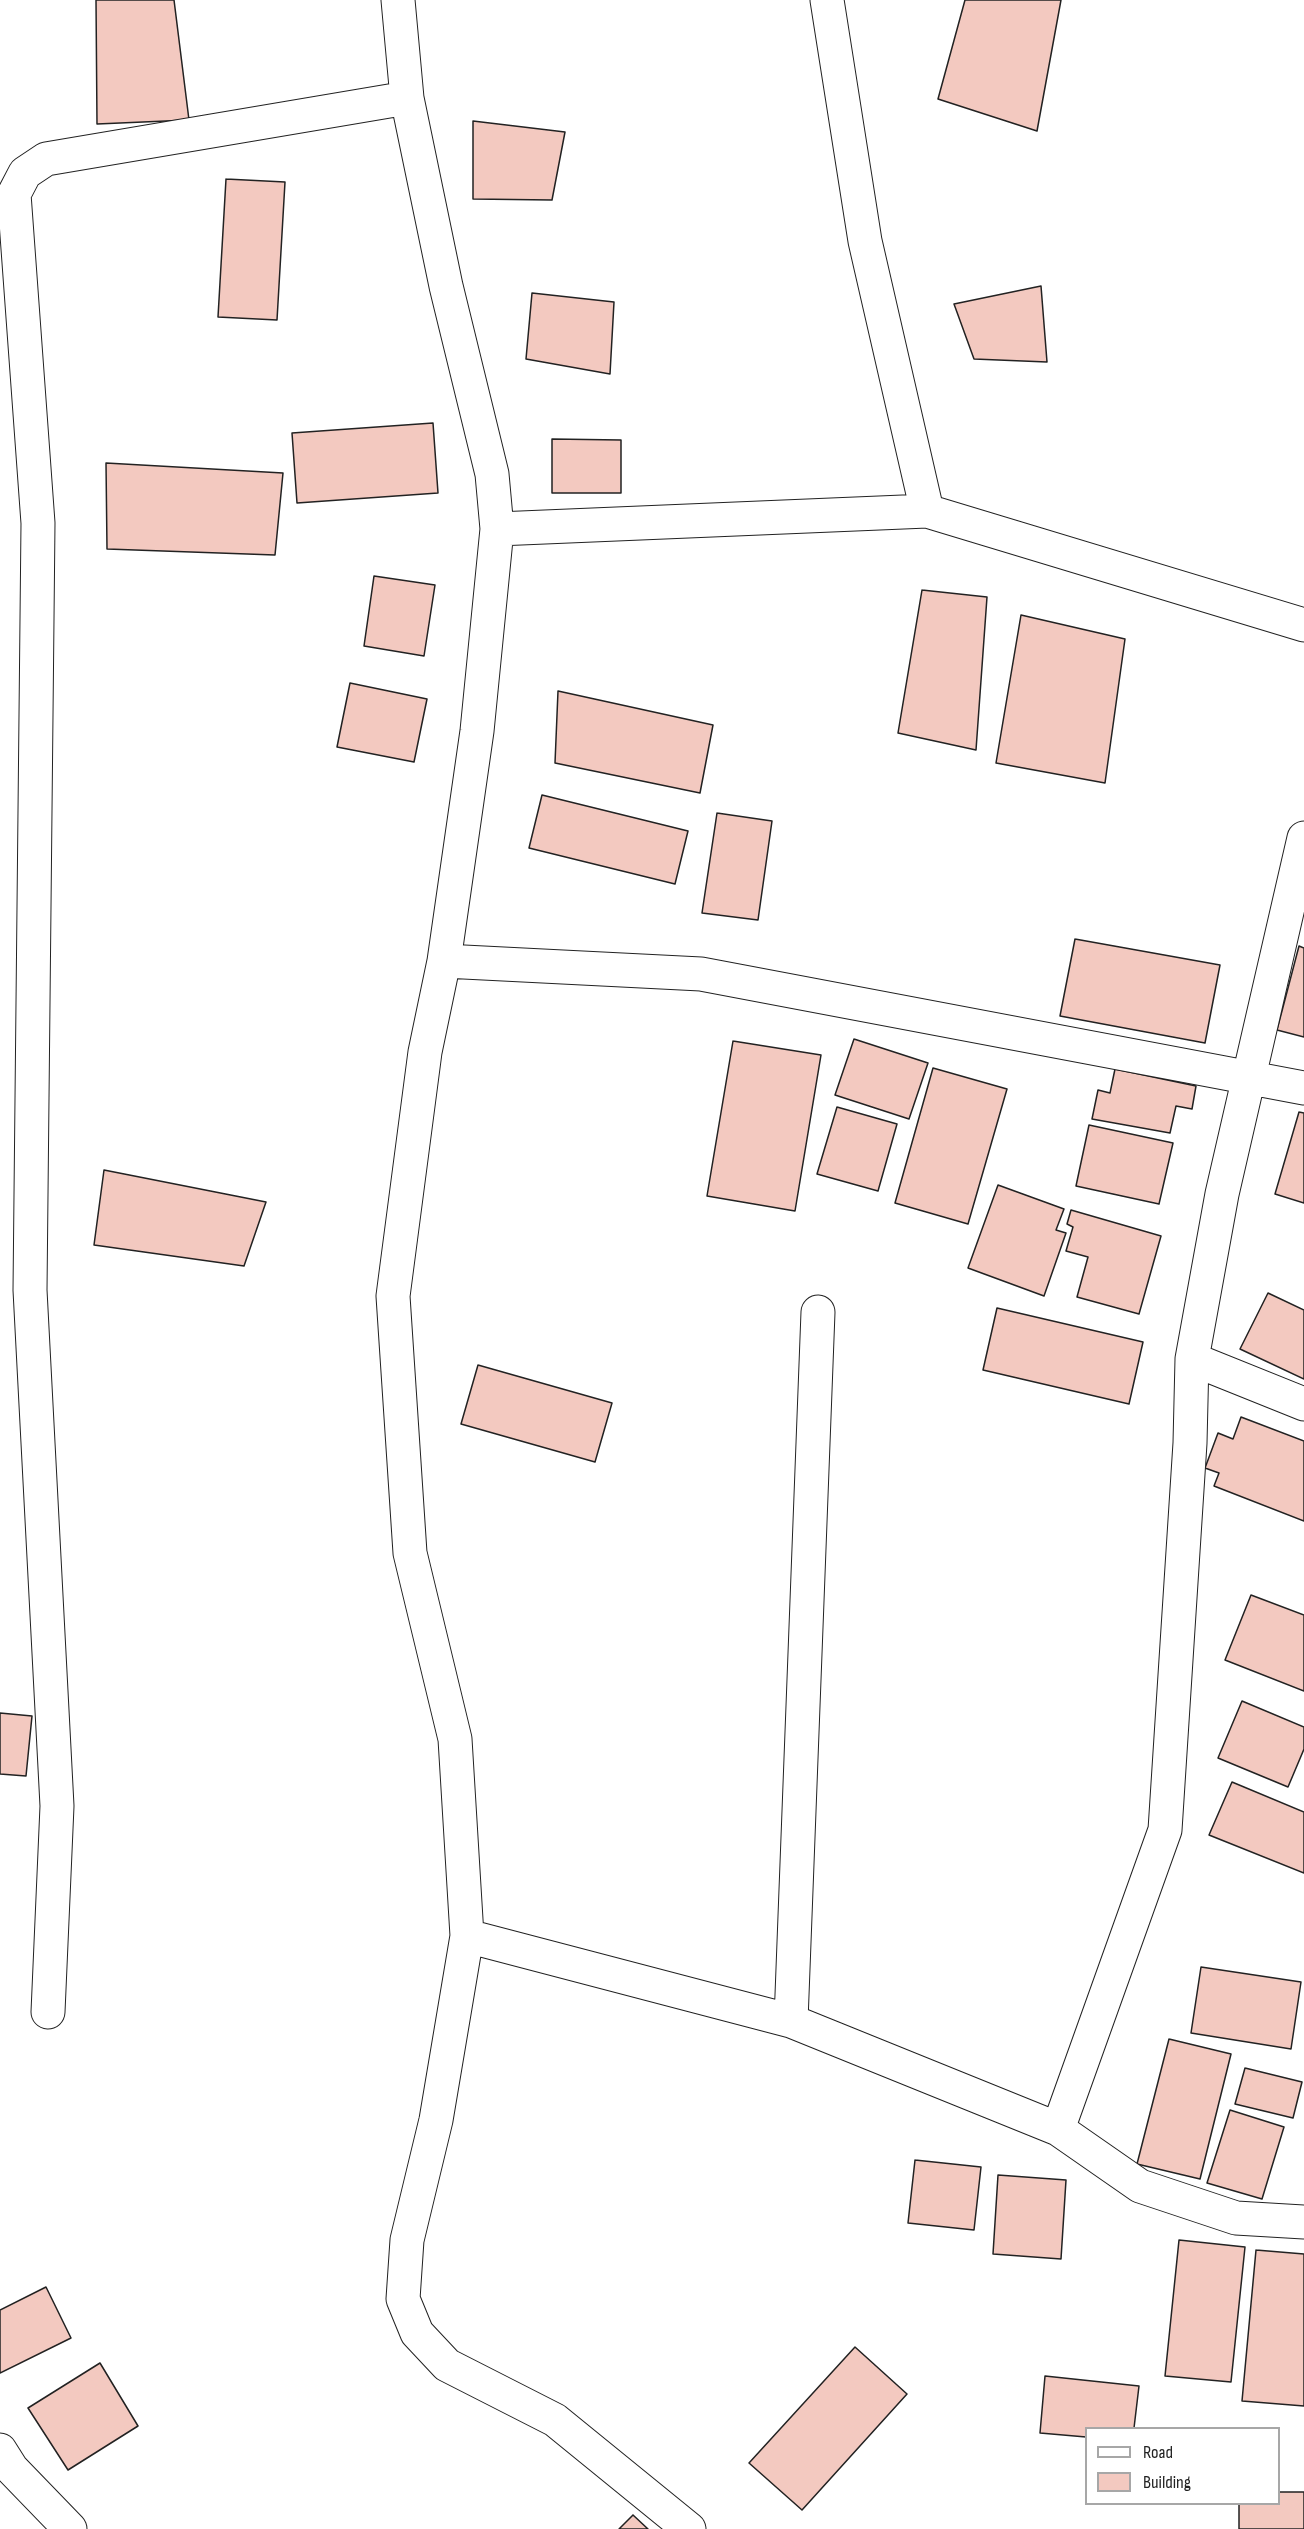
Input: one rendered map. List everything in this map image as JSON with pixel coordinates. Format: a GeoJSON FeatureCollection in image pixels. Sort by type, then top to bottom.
{"type":"FeatureCollection","features":[{"type":"Feature","properties":{"kind":"street"},"geometry":{"type":"LineString","coordinates":[[398,0],[407,98],[446,286],[492,474],[497,530],[477,731],[444,961],[426,1052],[393,1296],[410,1553],[455,1739],[467,1936],[436,2120],[407,2240],[403,2299],[417,2333],[447,2365],[555,2420],[689,2529]]}},
{"type":"Feature","properties":{"kind":"street"},"geometry":{"type":"LineString","coordinates":[[827,0],[866,241],[927,511]]}},
{"type":"Feature","properties":{"kind":"street"},"geometry":{"type":"LineString","coordinates":[[48,2012],[57,1806],[30,1290],[38,523],[14,194],[25,173],[46,159],[407,98]]}},
{"type":"Feature","properties":{"kind":"street"},"geometry":{"type":"LineString","coordinates":[[497,530],[927,511],[1304,625]]}},
{"type":"Feature","properties":{"kind":"street"},"geometry":{"type":"LineString","coordinates":[[1058,2129],[1165,1830],[1190,1443],[1192,1359],[1222,1194],[1304,838]]}},
{"type":"Feature","properties":{"kind":"street"},"geometry":{"type":"LineString","coordinates":[[444,961],[701,974],[1304,1088]]}},
{"type":"Feature","properties":{"kind":"street"},"geometry":{"type":"LineString","coordinates":[[791,2021],[818,1312]]}},
{"type":"Feature","properties":{"kind":"street"},"geometry":{"type":"LineString","coordinates":[[1192,1359],[1304,1404]]}},
{"type":"Feature","properties":{"kind":"street"},"geometry":{"type":"LineString","coordinates":[[467,1936],[791,2021],[1058,2129],[1140,2186],[1236,2218],[1304,2222]]}},
{"type":"Feature","properties":{"kind":"street"},"geometry":{"type":"LineString","coordinates":[[0,2450],[12,2469],[70,2529]]}},
{"type":"Feature","properties":{"kind":"building"},"geometry":{"type":"Polygon","coordinates":[[[96,0],[174,0],[189,120],[97,124],[96,0]]]}},
{"type":"Feature","properties":{"kind":"building"},"geometry":{"type":"Polygon","coordinates":[[[965,0],[1061,0],[1037,131],[938,99],[965,0]]]}},
{"type":"Feature","properties":{"kind":"building"},"geometry":{"type":"Polygon","coordinates":[[[473,121],[565,132],[552,200],[473,199],[473,121]]]}},
{"type":"Feature","properties":{"kind":"building"},"geometry":{"type":"Polygon","coordinates":[[[226,179],[285,182],[277,320],[218,317],[226,179]]]}},
{"type":"Feature","properties":{"kind":"building"},"geometry":{"type":"Polygon","coordinates":[[[1041,286],[1047,362],[974,359],[954,304],[1041,286]]]}},
{"type":"Feature","properties":{"kind":"building"},"geometry":{"type":"Polygon","coordinates":[[[532,293],[614,302],[610,374],[526,359],[532,293]]]}},
{"type":"Feature","properties":{"kind":"building"},"geometry":{"type":"Polygon","coordinates":[[[433,423],[438,493],[297,503],[292,433],[433,423]]]}},
{"type":"Feature","properties":{"kind":"building"},"geometry":{"type":"Polygon","coordinates":[[[552,439],[621,440],[621,493],[552,493],[552,439]]]}},
{"type":"Feature","properties":{"kind":"building"},"geometry":{"type":"Polygon","coordinates":[[[106,463],[283,473],[275,555],[107,549],[106,463]]]}},
{"type":"Feature","properties":{"kind":"building"},"geometry":{"type":"Polygon","coordinates":[[[374,576],[435,585],[424,656],[364,646],[374,576]]]}},
{"type":"Feature","properties":{"kind":"building"},"geometry":{"type":"Polygon","coordinates":[[[922,590],[987,597],[976,750],[898,733],[922,590]]]}},
{"type":"Feature","properties":{"kind":"building"},"geometry":{"type":"Polygon","coordinates":[[[1021,615],[1125,639],[1105,783],[996,763],[1021,615]]]}},
{"type":"Feature","properties":{"kind":"building"},"geometry":{"type":"Polygon","coordinates":[[[350,683],[427,699],[414,762],[337,747],[350,683]]]}},
{"type":"Feature","properties":{"kind":"building"},"geometry":{"type":"Polygon","coordinates":[[[558,691],[713,725],[700,793],[555,763],[558,691]]]}},
{"type":"Feature","properties":{"kind":"building"},"geometry":{"type":"Polygon","coordinates":[[[542,795],[688,831],[675,884],[529,848],[542,795]]]}},
{"type":"Feature","properties":{"kind":"building"},"geometry":{"type":"Polygon","coordinates":[[[717,813],[772,821],[758,920],[702,913],[717,813]]]}},
{"type":"Feature","properties":{"kind":"building"},"geometry":{"type":"Polygon","coordinates":[[[1075,939],[1220,965],[1205,1043],[1060,1016],[1075,939]]]}},
{"type":"Feature","properties":{"kind":"building"},"geometry":{"type":"Polygon","coordinates":[[[1299,946],[1304,948],[1304,1037],[1277,1030],[1299,946]]]}},
{"type":"Feature","properties":{"kind":"building"},"geometry":{"type":"Polygon","coordinates":[[[854,1039],[928,1063],[909,1119],[835,1095],[854,1039]]]}},
{"type":"Feature","properties":{"kind":"building"},"geometry":{"type":"Polygon","coordinates":[[[733,1041],[821,1055],[795,1211],[707,1196],[733,1041]]]}},
{"type":"Feature","properties":{"kind":"building"},"geometry":{"type":"Polygon","coordinates":[[[933,1068],[1007,1089],[968,1224],[895,1203],[933,1068]]]}},
{"type":"Feature","properties":{"kind":"building"},"geometry":{"type":"Polygon","coordinates":[[[1115,1069],[1196,1086],[1192,1109],[1176,1106],[1170,1133],[1092,1119],[1098,1090],[1110,1093],[1115,1069]]]}},
{"type":"Feature","properties":{"kind":"building"},"geometry":{"type":"Polygon","coordinates":[[[837,1107],[897,1124],[878,1191],[817,1174],[837,1107]]]}},
{"type":"Feature","properties":{"kind":"building"},"geometry":{"type":"Polygon","coordinates":[[[1299,1112],[1304,1113],[1304,1203],[1275,1194],[1299,1112]]]}},
{"type":"Feature","properties":{"kind":"building"},"geometry":{"type":"Polygon","coordinates":[[[1089,1125],[1173,1143],[1159,1204],[1076,1186],[1089,1125]]]}},
{"type":"Feature","properties":{"kind":"building"},"geometry":{"type":"Polygon","coordinates":[[[104,1170],[266,1202],[244,1266],[94,1245],[104,1170]]]}},
{"type":"Feature","properties":{"kind":"building"},"geometry":{"type":"Polygon","coordinates":[[[998,1185],[1064,1209],[1056,1230],[1066,1233],[1044,1296],[968,1268],[998,1185]]]}},
{"type":"Feature","properties":{"kind":"building"},"geometry":{"type":"Polygon","coordinates":[[[1071,1210],[1161,1236],[1139,1314],[1077,1297],[1088,1257],[1066,1251],[1073,1227],[1067,1224],[1071,1210]]]}},
{"type":"Feature","properties":{"kind":"building"},"geometry":{"type":"Polygon","coordinates":[[[1268,1293],[1304,1310],[1304,1379],[1240,1349],[1268,1293]]]}},
{"type":"Feature","properties":{"kind":"building"},"geometry":{"type":"Polygon","coordinates":[[[997,1308],[1143,1342],[1129,1404],[983,1370],[997,1308]]]}},
{"type":"Feature","properties":{"kind":"building"},"geometry":{"type":"Polygon","coordinates":[[[478,1365],[612,1403],[595,1462],[461,1424],[478,1365]]]}},
{"type":"Feature","properties":{"kind":"building"},"geometry":{"type":"Polygon","coordinates":[[[1241,1417],[1304,1441],[1304,1521],[1214,1486],[1219,1473],[1205,1468],[1218,1433],[1233,1439],[1241,1417]]]}},
{"type":"Feature","properties":{"kind":"building"},"geometry":{"type":"Polygon","coordinates":[[[1251,1595],[1304,1615],[1304,1691],[1225,1660],[1251,1595]]]}},
{"type":"Feature","properties":{"kind":"building"},"geometry":{"type":"Polygon","coordinates":[[[1242,1701],[1304,1727],[1304,1749],[1288,1787],[1218,1758],[1242,1701]]]}},
{"type":"Feature","properties":{"kind":"building"},"geometry":{"type":"Polygon","coordinates":[[[0,1713],[32,1716],[26,1776],[0,1774],[0,1713]]]}},
{"type":"Feature","properties":{"kind":"building"},"geometry":{"type":"Polygon","coordinates":[[[1232,1782],[1304,1812],[1304,1873],[1209,1835],[1232,1782]]]}},
{"type":"Feature","properties":{"kind":"building"},"geometry":{"type":"Polygon","coordinates":[[[1201,1967],[1301,1982],[1291,2049],[1191,2033],[1201,1967]]]}},
{"type":"Feature","properties":{"kind":"building"},"geometry":{"type":"Polygon","coordinates":[[[1169,2039],[1231,2054],[1200,2179],[1137,2164],[1169,2039]]]}},
{"type":"Feature","properties":{"kind":"building"},"geometry":{"type":"Polygon","coordinates":[[[1245,2068],[1302,2082],[1293,2118],[1235,2104],[1245,2068]]]}},
{"type":"Feature","properties":{"kind":"building"},"geometry":{"type":"Polygon","coordinates":[[[1230,2110],[1284,2127],[1262,2199],[1207,2183],[1230,2110]]]}},
{"type":"Feature","properties":{"kind":"building"},"geometry":{"type":"Polygon","coordinates":[[[915,2160],[981,2167],[974,2230],[908,2223],[915,2160]]]}},
{"type":"Feature","properties":{"kind":"building"},"geometry":{"type":"Polygon","coordinates":[[[998,2175],[1066,2180],[1061,2259],[993,2254],[998,2175]]]}},
{"type":"Feature","properties":{"kind":"building"},"geometry":{"type":"Polygon","coordinates":[[[1179,2240],[1245,2247],[1231,2382],[1165,2376],[1179,2240]]]}},
{"type":"Feature","properties":{"kind":"building"},"geometry":{"type":"Polygon","coordinates":[[[1256,2250],[1304,2254],[1304,2406],[1242,2401],[1256,2250]]]}},
{"type":"Feature","properties":{"kind":"building"},"geometry":{"type":"Polygon","coordinates":[[[46,2287],[71,2338],[0,2373],[0,2310],[46,2287]]]}},
{"type":"Feature","properties":{"kind":"building"},"geometry":{"type":"Polygon","coordinates":[[[855,2347],[907,2394],[802,2510],[749,2463],[855,2347]]]}},
{"type":"Feature","properties":{"kind":"building"},"geometry":{"type":"Polygon","coordinates":[[[100,2363],[138,2426],[68,2470],[28,2408],[100,2363]]]}},
{"type":"Feature","properties":{"kind":"building"},"geometry":{"type":"Polygon","coordinates":[[[1045,2376],[1139,2386],[1134,2427],[1085,2427],[1085,2437],[1040,2433],[1045,2376]]]}},
{"type":"Feature","properties":{"kind":"building"},"geometry":{"type":"Polygon","coordinates":[[[1280,2492],[1304,2492],[1304,2529],[1239,2529],[1239,2505],[1280,2505],[1280,2492]]]}},
{"type":"Feature","properties":{"kind":"building"},"geometry":{"type":"Polygon","coordinates":[[[633,2515],[648,2529],[619,2529],[633,2515]]]}}]}
